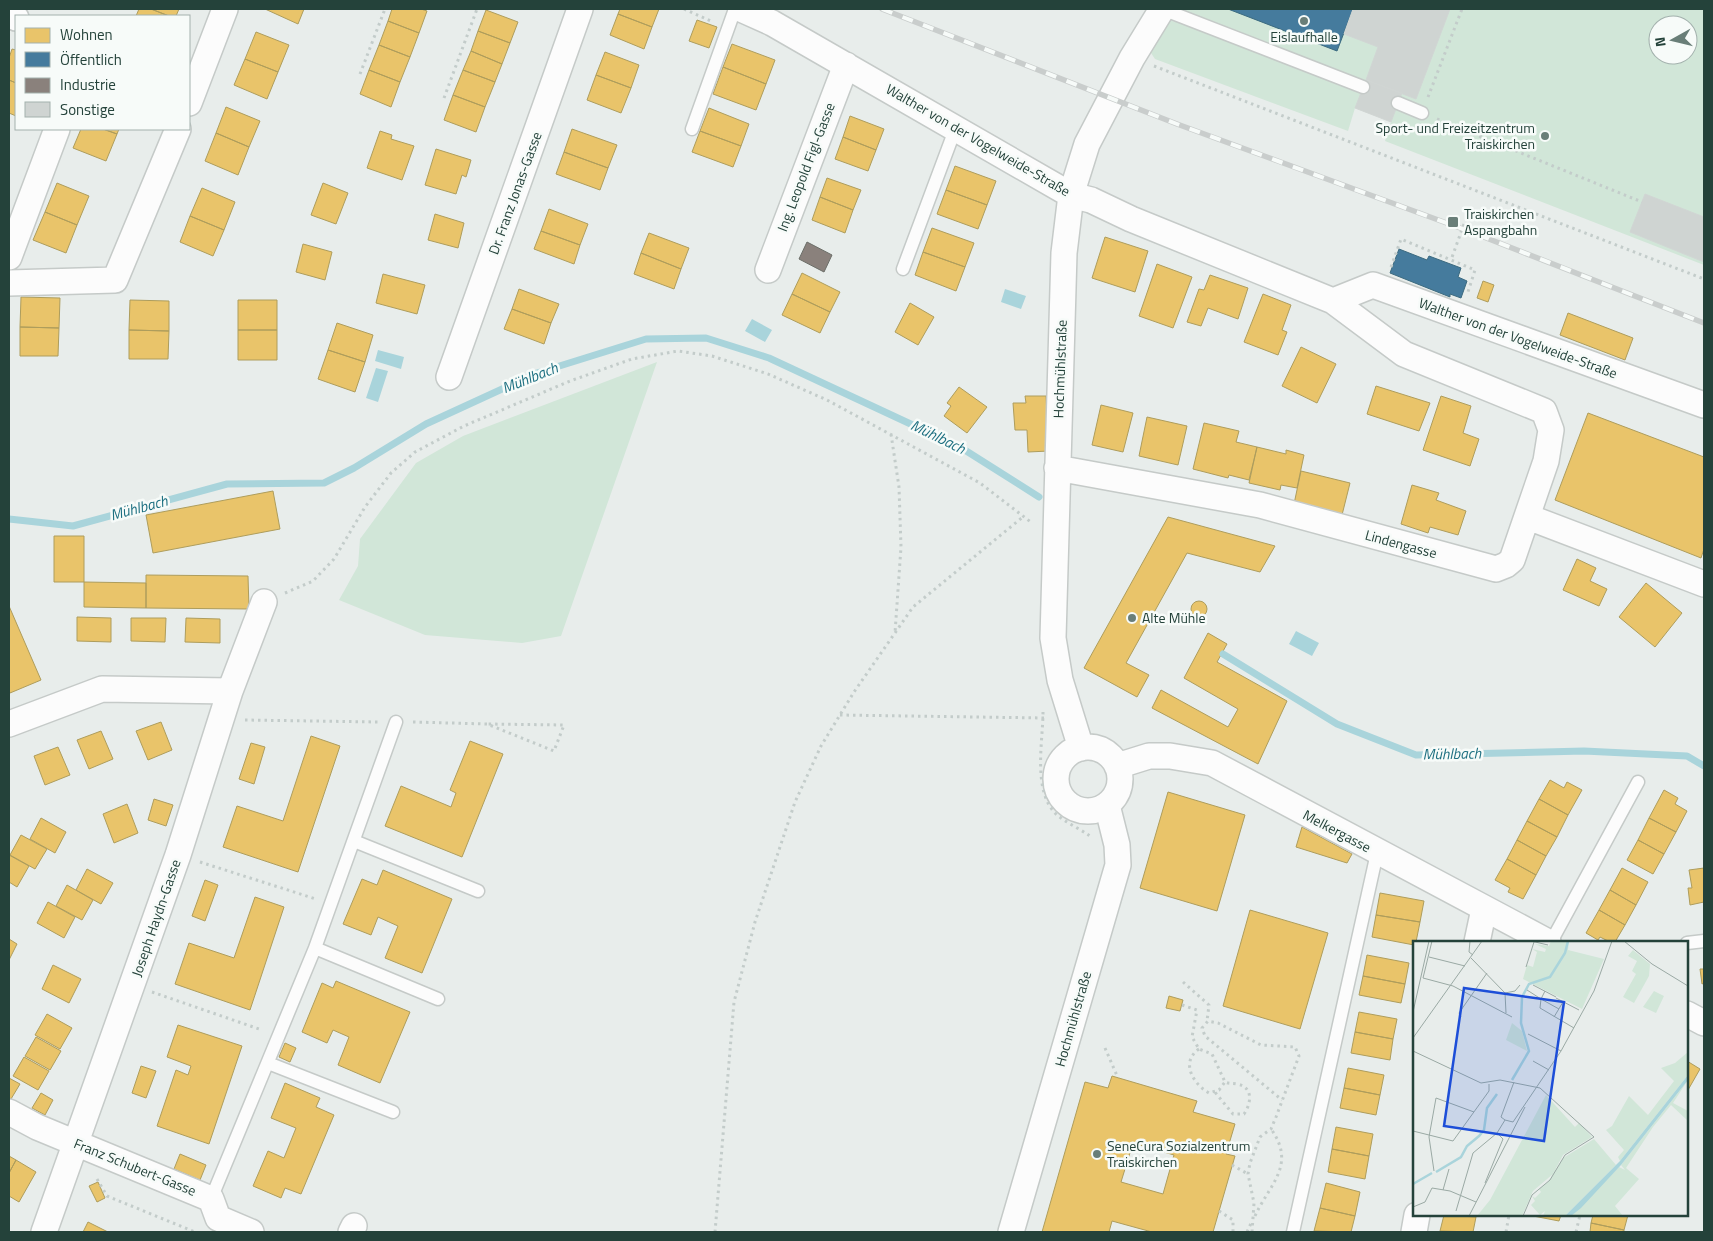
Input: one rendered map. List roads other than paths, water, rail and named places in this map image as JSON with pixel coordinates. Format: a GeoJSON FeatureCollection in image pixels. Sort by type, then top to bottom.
{"type":"FeatureCollection","features":[{"type":"Feature","properties":{"kind":"street"},"geometry":{"type":"LineString","coordinates":[[190,94],[225,9]]}},
{"type":"Feature","properties":{"kind":"street","name":"Dr. Franz Jonas-Gasse"},"geometry":{"type":"LineString","coordinates":[[449,377],[580,9]]}},
{"type":"Feature","properties":{"kind":"street","name":"Walther von der Vogelweide-Straße"},"geometry":{"type":"LineString","coordinates":[[742,9],[772,22],[1071,195],[1090,200],[1131,219],[1333,301],[1404,354],[1544,411],[1551,430],[1550,438],[1546,461],[1528,517]]}},
{"type":"Feature","properties":{"kind":"street","name":"Hochmühlstraße"},"geometry":{"type":"LineString","coordinates":[[1081,748],[1060,680],[1053,638],[1064,254],[1071,195],[1087,144],[1132,58],[1162,9]]}},
{"type":"Feature","properties":{"kind":"street","name":"Ing. Leopold Figl-Gasse"},"geometry":{"type":"LineString","coordinates":[[768,270],[846,64]]}},
{"type":"Feature","properties":{"kind":"street"},"geometry":{"type":"LineString","coordinates":[[9,257],[57,130]]}},
{"type":"Feature","properties":{"kind":"street"},"geometry":{"type":"LineString","coordinates":[[9,283],[115,280],[178,130]]}},
{"type":"Feature","properties":{"kind":"street","name":"Walther von der Vogelweide-Straße"},"geometry":{"type":"LineString","coordinates":[[1333,301],[1373,285],[1704,405]]}},
{"type":"Feature","properties":{"kind":"street","name":"Lindengasse"},"geometry":{"type":"LineString","coordinates":[[1057,468],[1260,505],[1496,569],[1512,560],[1528,517]]}},
{"type":"Feature","properties":{"kind":"street"},"geometry":{"type":"LineString","coordinates":[[1528,517],[1704,585]]}},
{"type":"Feature","properties":{"kind":"street","name":"Joseph Haydn-Gasse"},"geometry":{"type":"LineString","coordinates":[[44,1232],[178,855],[230,691],[264,602]]}},
{"type":"Feature","properties":{"kind":"street"},"geometry":{"type":"LineString","coordinates":[[9,724],[102,689],[230,691]]}},
{"type":"Feature","properties":{"kind":"street"},"geometry":{"type":"LineString","coordinates":[[1081,748],[1092,748],[1102,751],[1111,757],[1118,766],[1119,788],[1107,805],[1098,810],[1083,810],[1069,804],[1062,797],[1058,788],[1059,768],[1072,752],[1081,748]]}},
{"type":"Feature","properties":{"kind":"street","name":"Melkergasse"},"geometry":{"type":"LineString","coordinates":[[1118,766],[1149,756],[1170,756],[1212,763],[1377,853],[1547,941]]}},
{"type":"Feature","properties":{"kind":"street","name":"Hochmühlstraße"},"geometry":{"type":"LineString","coordinates":[[1011,1232],[1118,865],[1117,845],[1107,805]]}},
{"type":"Feature","properties":{"kind":"street"},"geometry":{"type":"LineString","coordinates":[[1477,941],[1484,909]]}},
{"type":"Feature","properties":{"kind":"street"},"geometry":{"type":"LineString","coordinates":[[1688,1015],[1704,1023]]}},
{"type":"Feature","properties":{"kind":"street","name":"Franz Schubert-Gasse"},"geometry":{"type":"LineString","coordinates":[[9,1112],[37,1127],[212,1199],[218,1218],[251,1232]]}},
{"type":"Feature","properties":{"kind":"street"},"geometry":{"type":"LineString","coordinates":[[1414,1232],[1417,1216]]}},
{"type":"Feature","properties":{"kind":"lane"},"geometry":{"type":"LineString","coordinates":[[692,129],[735,9]]}},
{"type":"Feature","properties":{"kind":"lane"},"geometry":{"type":"LineString","coordinates":[[1162,9],[1363,87]]}},
{"type":"Feature","properties":{"kind":"lane"},"geometry":{"type":"LineString","coordinates":[[1398,103],[1422,113]]}},
{"type":"Feature","properties":{"kind":"lane"},"geometry":{"type":"LineString","coordinates":[[903,269],[956,127]]}},
{"type":"Feature","properties":{"kind":"lane"},"geometry":{"type":"LineString","coordinates":[[212,1199],[315,948],[396,722]]}},
{"type":"Feature","properties":{"kind":"lane"},"geometry":{"type":"LineString","coordinates":[[1550,941],[1638,782]]}},
{"type":"Feature","properties":{"kind":"lane"},"geometry":{"type":"LineString","coordinates":[[354,841],[478,891]]}},
{"type":"Feature","properties":{"kind":"lane"},"geometry":{"type":"LineString","coordinates":[[1293,1232],[1377,853]]}},
{"type":"Feature","properties":{"kind":"lane"},"geometry":{"type":"LineString","coordinates":[[1688,943],[1704,941]]}},
{"type":"Feature","properties":{"kind":"lane"},"geometry":{"type":"LineString","coordinates":[[315,948],[438,999]]}},
{"type":"Feature","properties":{"kind":"lane"},"geometry":{"type":"LineString","coordinates":[[268,1063],[393,1112]]}},
{"type":"Feature","properties":{"kind":"water"},"geometry":{"type":"Polygon","coordinates":[[[1005,289],[1026,296],[1021,309],[1001,302],[1005,289]]]}},
{"type":"Feature","properties":{"kind":"water"},"geometry":{"type":"Polygon","coordinates":[[[752,319],[772,330],[765,342],[745,331],[752,319]]]}},
{"type":"Feature","properties":{"kind":"water"},"geometry":{"type":"Polygon","coordinates":[[[378,350],[404,357],[401,369],[375,361],[378,350]]]}},
{"type":"Feature","properties":{"kind":"water"},"geometry":{"type":"Polygon","coordinates":[[[376,368],[388,371],[378,402],[366,398],[376,368]]]}},
{"type":"Feature","properties":{"kind":"water"},"geometry":{"type":"Polygon","coordinates":[[[1296,631],[1319,643],[1312,656],[1289,644],[1296,631]]]}},
{"type":"Feature","properties":{"kind":"waterway","name":"Mühlbach"},"geometry":{"type":"LineString","coordinates":[[9,519],[73,526],[227,484],[324,483],[354,468],[426,424],[537,373],[646,339],[706,338],[769,358],[960,447],[1039,497]]}},
{"type":"Feature","properties":{"kind":"waterway","name":"Mühlbach"},"geometry":{"type":"LineString","coordinates":[[1223,654],[1337,724],[1416,755],[1584,751],[1687,756],[1704,766]]}},
{"type":"Feature","properties":{"kind":"railway"},"geometry":{"type":"LineString","coordinates":[[882,9],[1177,124],[1471,232],[1704,323]]}},
{"type":"Feature","properties":{"kind":"place","name":"Eislaufhalle"},"geometry":{"type":"Point","coordinates":[1304,21]}},
{"type":"Feature","properties":{"kind":"place","name":"Sport- und Freizeitzentrum Traiskirchen"},"geometry":{"type":"Point","coordinates":[1545,136]}},
{"type":"Feature","properties":{"kind":"place","name":"Traiskirchen Aspangbahn"},"geometry":{"type":"Point","coordinates":[1453,222]}},
{"type":"Feature","properties":{"kind":"place","name":"Alte Mühle"},"geometry":{"type":"Point","coordinates":[1132,618]}},
{"type":"Feature","properties":{"kind":"place","name":"SeneCura Sozialzentrum Traiskirchen"},"geometry":{"type":"Point","coordinates":[1097,1154]}}]}
